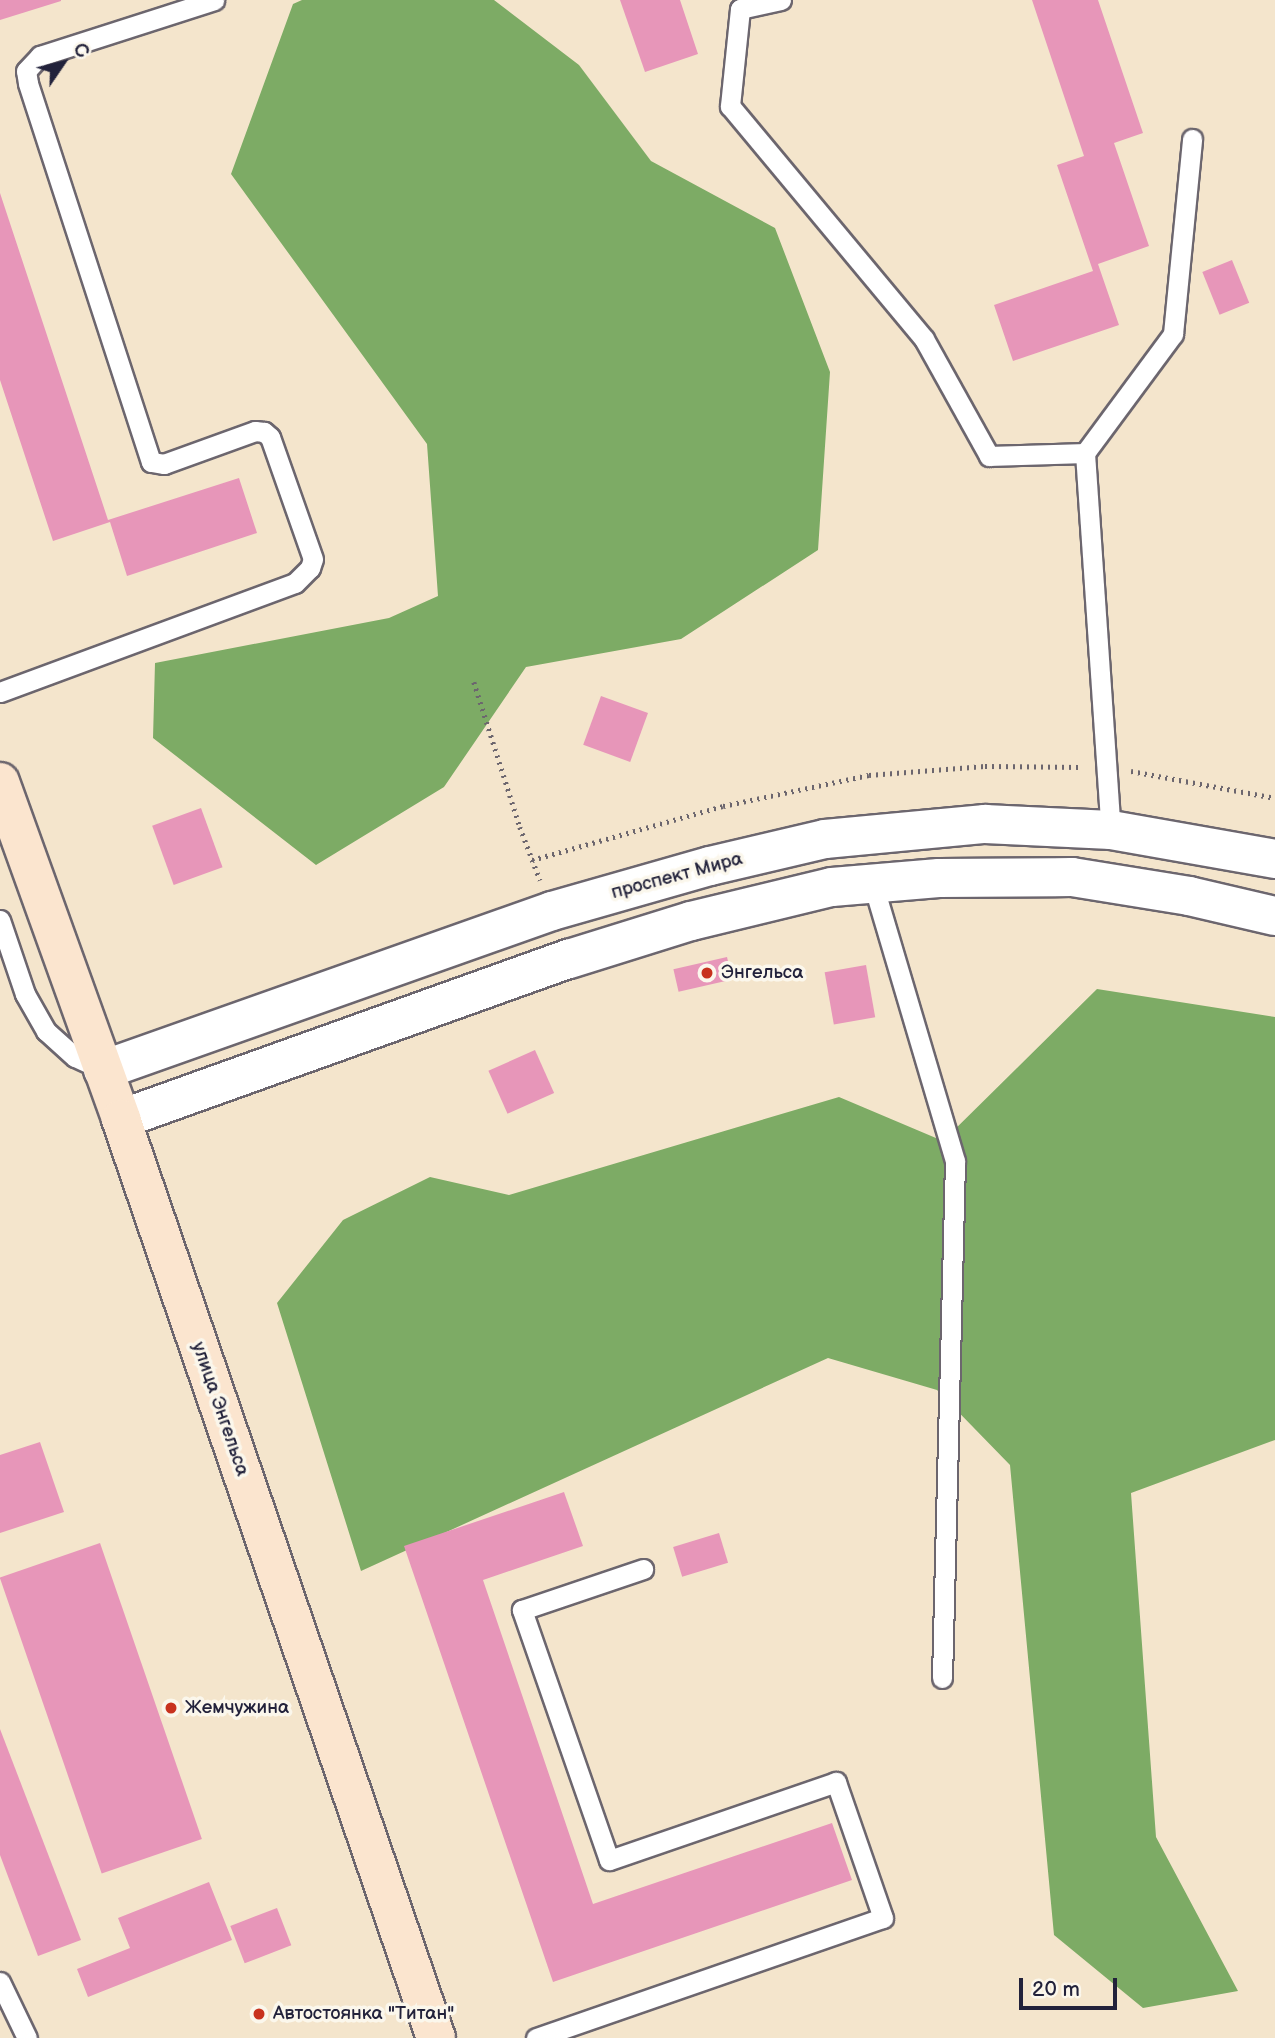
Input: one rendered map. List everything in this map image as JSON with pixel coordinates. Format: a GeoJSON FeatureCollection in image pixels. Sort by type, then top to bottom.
{"type":"FeatureCollection","features":[{"type":"Feature","properties":{"kind":"main road","name":"улица Энгельса"},"geometry":{"type":"LineString","coordinates":[[0,782],[121,1119],[436,2038]]}},
{"type":"Feature","properties":{"kind":"street","name":"проспект Мира"},"geometry":{"type":"LineString","coordinates":[[103,1070],[552,911],[710,866],[825,839],[985,824],[1111,830],[1275,859]]}},
{"type":"Feature","properties":{"kind":"street"},"geometry":{"type":"LineString","coordinates":[[121,1119],[569,959],[678,925],[832,887],[939,878],[1072,877],[1189,896],[1275,916]]}},
{"type":"Feature","properties":{"kind":"lane"},"geometry":{"type":"LineString","coordinates":[[0,691],[295,583],[310,568],[313,559],[270,437],[264,432],[255,431],[164,464],[152,462],[28,83],[26,71],[40,56],[214,0]]}},
{"type":"Feature","properties":{"kind":"lane"},"geometry":{"type":"LineString","coordinates":[[781,0],[740,9],[730,106],[924,339],[989,456],[1085,453]]}},
{"type":"Feature","properties":{"kind":"lane"},"geometry":{"type":"LineString","coordinates":[[1111,830],[1085,453],[1174,334],[1192,139]]}},
{"type":"Feature","properties":{"kind":"lane"},"geometry":{"type":"LineString","coordinates":[[873,884],[955,1161],[942,1678]]}},
{"type":"Feature","properties":{"kind":"lane"},"geometry":{"type":"LineString","coordinates":[[0,920],[25,994],[46,1031],[75,1057],[103,1070]]}},
{"type":"Feature","properties":{"kind":"lane"},"geometry":{"type":"LineString","coordinates":[[536,2038],[883,1918],[836,1782],[609,1860],[522,1610],[643,1569]]}},
{"type":"Feature","properties":{"kind":"lane"},"geometry":{"type":"LineString","coordinates":[[0,1982],[27,2038]]}},
{"type":"Feature","properties":{"kind":"path"},"geometry":{"type":"LineString","coordinates":[[474,682],[520,827],[552,911]]}},
{"type":"Feature","properties":{"kind":"green space"},"geometry":{"type":"Polygon","coordinates":[[[302,0],[494,0],[579,65],[651,161],[775,228],[830,372],[818,550],[681,639],[526,667],[444,787],[316,865],[153,738],[155,663],[389,618],[438,596],[427,444],[231,174],[293,4],[302,0]]]}},
{"type":"Feature","properties":{"kind":"green space"},"geometry":{"type":"Polygon","coordinates":[[[1097,989],[1275,1017],[1275,1440],[1131,1493],[1156,1837],[1238,1991],[1143,2008],[1054,1935],[1010,1465],[937,1390],[828,1358],[361,1571],[277,1303],[343,1220],[430,1177],[509,1195],[839,1097],[943,1141],[1097,989]]]}},
{"type":"Feature","properties":{"kind":"building"},"geometry":{"type":"Polygon","coordinates":[[[0,0],[61,0],[61,1],[0,20],[0,0]]]}},
{"type":"Feature","properties":{"kind":"building"},"geometry":{"type":"Polygon","coordinates":[[[620,0],[680,0],[698,54],[645,72],[620,0]]]}},
{"type":"Feature","properties":{"kind":"building"},"geometry":{"type":"Polygon","coordinates":[[[1032,0],[1098,0],[1143,133],[1114,143],[1149,246],[1098,264],[1119,325],[1013,361],[994,305],[1093,271],[1057,165],[1084,156],[1032,0]]]}},
{"type":"Feature","properties":{"kind":"building"},"geometry":{"type":"Polygon","coordinates":[[[0,193],[108,520],[239,478],[257,533],[127,576],[110,522],[53,541],[0,380],[0,193]]]}},
{"type":"Feature","properties":{"kind":"building"},"geometry":{"type":"Polygon","coordinates":[[[1232,260],[1249,303],[1220,315],[1202,272],[1232,260]]]}},
{"type":"Feature","properties":{"kind":"building"},"geometry":{"type":"Polygon","coordinates":[[[601,696],[648,713],[630,762],[583,745],[601,696]]]}},
{"type":"Feature","properties":{"kind":"building"},"geometry":{"type":"Polygon","coordinates":[[[201,808],[223,867],[174,885],[152,826],[201,808]]]}},
{"type":"Feature","properties":{"kind":"building"},"geometry":{"type":"Polygon","coordinates":[[[727,957],[732,979],[679,992],[673,969],[727,957]]]}},
{"type":"Feature","properties":{"kind":"building"},"geometry":{"type":"Polygon","coordinates":[[[866,965],[875,1017],[834,1024],[825,972],[866,965]]]}},
{"type":"Feature","properties":{"kind":"building"},"geometry":{"type":"Polygon","coordinates":[[[535,1050],[554,1093],[508,1114],[488,1071],[535,1050]]]}},
{"type":"Feature","properties":{"kind":"building"},"geometry":{"type":"Polygon","coordinates":[[[40,1442],[64,1512],[0,1533],[0,1455],[40,1442]]]}},
{"type":"Feature","properties":{"kind":"building"},"geometry":{"type":"Polygon","coordinates":[[[564,1492],[583,1546],[483,1580],[593,1904],[832,1823],[852,1880],[553,1982],[404,1546],[564,1492]]]}},
{"type":"Feature","properties":{"kind":"building"},"geometry":{"type":"Polygon","coordinates":[[[719,1533],[728,1563],[682,1577],[673,1547],[719,1533]]]}},
{"type":"Feature","properties":{"kind":"building"},"geometry":{"type":"Polygon","coordinates":[[[100,1543],[202,1839],[102,1873],[0,1578],[100,1543]]]}},
{"type":"Feature","properties":{"kind":"building"},"geometry":{"type":"Polygon","coordinates":[[[0,1729],[81,1940],[38,1956],[0,1855],[0,1729]]]}},
{"type":"Feature","properties":{"kind":"building"},"geometry":{"type":"Polygon","coordinates":[[[209,1882],[232,1940],[88,1997],[77,1969],[130,1948],[118,1918],[209,1882]]]}},
{"type":"Feature","properties":{"kind":"building"},"geometry":{"type":"Polygon","coordinates":[[[277,1908],[291,1945],[245,1963],[230,1926],[277,1908]]]}},
{"type":"Feature","properties":{"kind":"place","name":"Энгельса"},"geometry":{"type":"Point","coordinates":[707,973]}},
{"type":"Feature","properties":{"kind":"place","name":"Жемчужина"},"geometry":{"type":"Point","coordinates":[171,1708]}},
{"type":"Feature","properties":{"kind":"place","name":"Автостоянка \"Титан\""},"geometry":{"type":"Point","coordinates":[259,2014]}}]}
